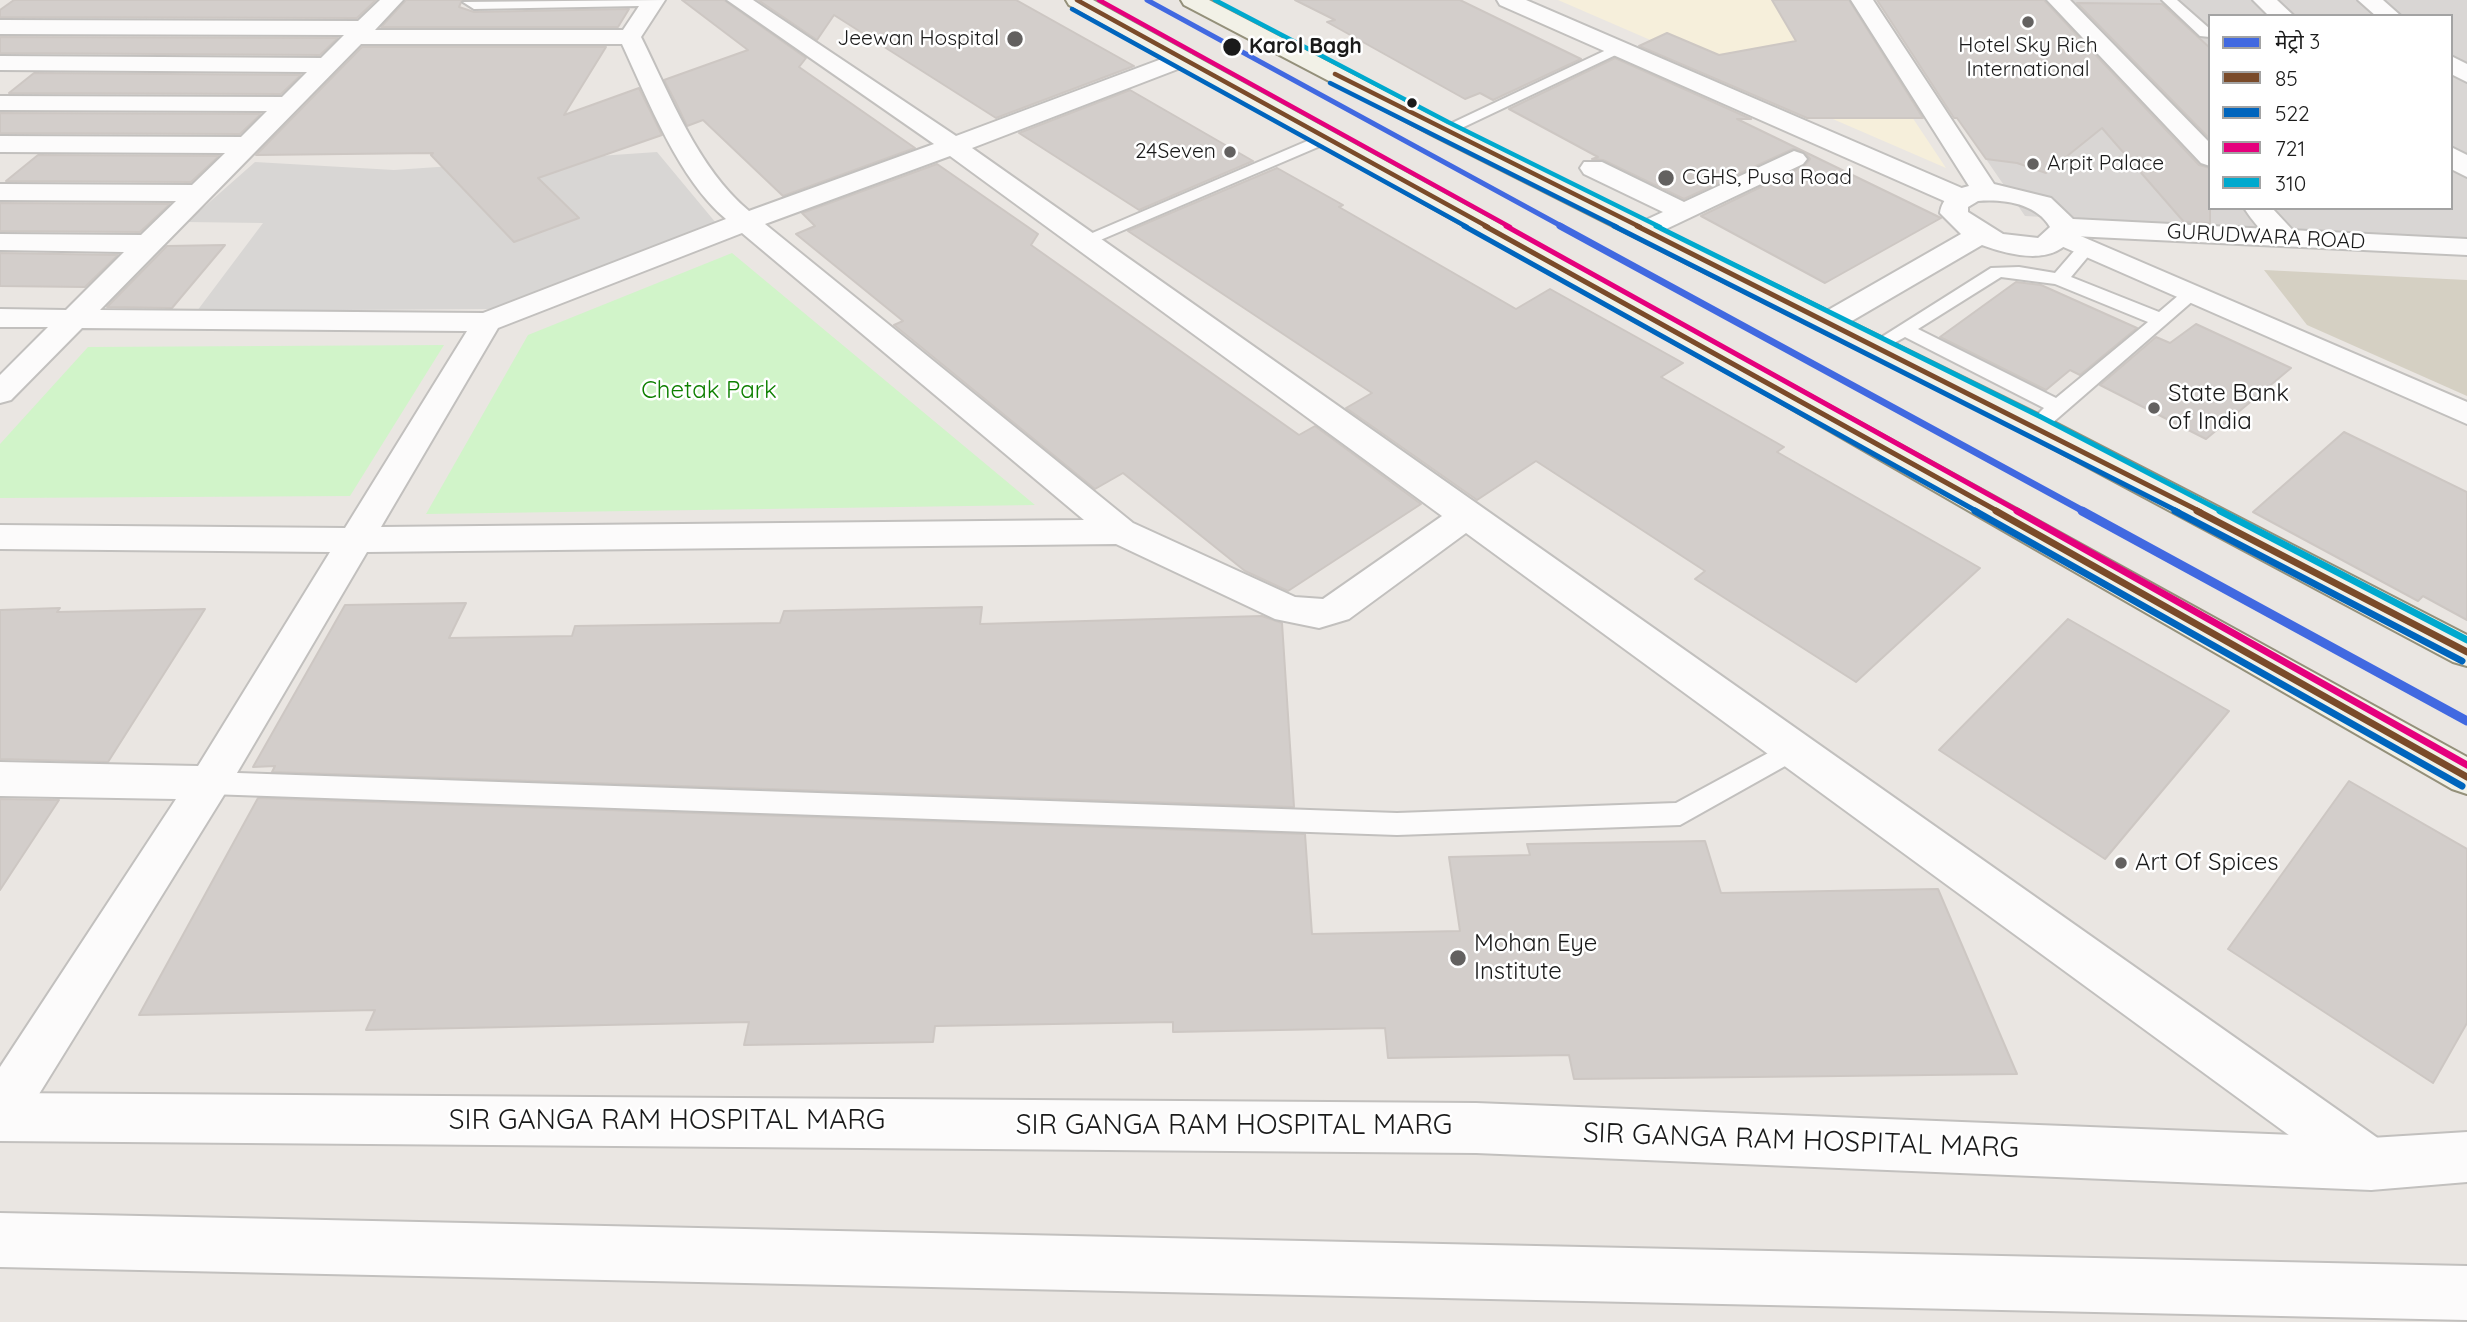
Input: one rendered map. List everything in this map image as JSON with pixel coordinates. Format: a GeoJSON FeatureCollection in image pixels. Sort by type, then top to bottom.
{"type":"FeatureCollection","features":[{"type":"Feature","properties":{"kind":"main road"},"geometry":{"type":"LineString","coordinates":[[1077,0],[1782,390],[2467,777]]}},
{"type":"Feature","properties":{"kind":"main road"},"geometry":{"type":"LineString","coordinates":[[1192,0],[1443,131],[1876,347],[2047,416],[2467,652]]}},
{"type":"Feature","properties":{"kind":"street"},"geometry":{"type":"LineString","coordinates":[[0,393],[392,0]]}},
{"type":"Feature","properties":{"kind":"street"},"geometry":{"type":"LineString","coordinates":[[444,37],[475,1],[638,0]]}},
{"type":"Feature","properties":{"kind":"street"},"geometry":{"type":"LineString","coordinates":[[630,37],[654,0]]}},
{"type":"Feature","properties":{"kind":"street"},"geometry":{"type":"LineString","coordinates":[[738,0],[953,146],[1085,240],[2371,1164]]}},
{"type":"Feature","properties":{"kind":"street"},"geometry":{"type":"LineString","coordinates":[[1508,0],[1973,195],[2020,196],[2036,202],[2050,209],[2071,237],[2467,414]]}},
{"type":"Feature","properties":{"kind":"street"},"geometry":{"type":"LineString","coordinates":[[1862,0],[1973,195]]}},
{"type":"Feature","properties":{"kind":"street"},"geometry":{"type":"LineString","coordinates":[[2058,0],[2208,156]]}},
{"type":"Feature","properties":{"kind":"street"},"geometry":{"type":"LineString","coordinates":[[2264,0],[2281,14]]}},
{"type":"Feature","properties":{"kind":"street"},"geometry":{"type":"LineString","coordinates":[[2369,0],[2387,14]]}},
{"type":"Feature","properties":{"kind":"street"},"geometry":{"type":"LineString","coordinates":[[4,148],[174,7]]}},
{"type":"Feature","properties":{"kind":"street"},"geometry":{"type":"LineString","coordinates":[[0,27],[150,27],[444,37],[630,37]]}},
{"type":"Feature","properties":{"kind":"street"},"geometry":{"type":"LineString","coordinates":[[630,37],[660,99],[710,187],[724,204],[1122,532],[1288,609],[1318,614],[1336,609],[1468,514]]}},
{"type":"Feature","properties":{"kind":"street"},"geometry":{"type":"LineString","coordinates":[[0,318],[487,322],[747,221],[1183,59]]}},
{"type":"Feature","properties":{"kind":"street"},"geometry":{"type":"LineString","coordinates":[[0,63],[327,65]]}},
{"type":"Feature","properties":{"kind":"street"},"geometry":{"type":"LineString","coordinates":[[0,103],[289,104]]}},
{"type":"Feature","properties":{"kind":"street"},"geometry":{"type":"LineString","coordinates":[[4,148],[247,145]]}},
{"type":"Feature","properties":{"kind":"street"},"geometry":{"type":"LineString","coordinates":[[2453,158],[2467,169]]}},
{"type":"Feature","properties":{"kind":"street"},"geometry":{"type":"LineString","coordinates":[[1645,231],[1794,159]]}},
{"type":"Feature","properties":{"kind":"street"},"geometry":{"type":"LineString","coordinates":[[1594,168],[1684,212]]}},
{"type":"Feature","properties":{"kind":"street"},"geometry":{"type":"LineString","coordinates":[[0,192],[200,193]]}},
{"type":"Feature","properties":{"kind":"street"},"geometry":{"type":"LineString","coordinates":[[1973,195],[1955,204],[1954,213],[1960,222],[1979,235],[2024,247],[2071,237]]}},
{"type":"Feature","properties":{"kind":"street"},"geometry":{"type":"LineString","coordinates":[[2260,210],[2286,238]]}},
{"type":"Feature","properties":{"kind":"street"},"geometry":{"type":"LineString","coordinates":[[1828,323],[1979,235]]}},
{"type":"Feature","properties":{"kind":"street","name":"GURUDWARA ROAD"},"geometry":{"type":"LineString","coordinates":[[2071,237],[2286,238],[2467,247]]}},
{"type":"Feature","properties":{"kind":"street"},"geometry":{"type":"LineString","coordinates":[[0,242],[149,244]]}},
{"type":"Feature","properties":{"kind":"street"},"geometry":{"type":"LineString","coordinates":[[0,1111],[209,783],[358,540],[487,322]]}},
{"type":"Feature","properties":{"kind":"street"},"geometry":{"type":"LineString","coordinates":[[0,537],[358,540],[1122,532]]}},
{"type":"Feature","properties":{"kind":"street"},"geometry":{"type":"LineString","coordinates":[[0,779],[209,783]]}},
{"type":"Feature","properties":{"kind":"street","name":"SIR GANGA RAM HOSPITAL MARG"},"geometry":{"type":"LineString","coordinates":[[0,1117],[1476,1128],[2371,1164],[2467,1157]]}},
{"type":"Feature","properties":{"kind":"street"},"geometry":{"type":"LineString","coordinates":[[0,1240],[2467,1293]]}},
{"type":"Feature","properties":{"kind":"lane"},"geometry":{"type":"LineString","coordinates":[[2169,0],[2208,33]]}},
{"type":"Feature","properties":{"kind":"lane"},"geometry":{"type":"LineString","coordinates":[[1443,131],[1619,48]]}},
{"type":"Feature","properties":{"kind":"lane"},"geometry":{"type":"LineString","coordinates":[[1085,240],[1326,138]]}},
{"type":"Feature","properties":{"kind":"lane"},"geometry":{"type":"LineString","coordinates":[[2060,278],[2071,237]]}},
{"type":"Feature","properties":{"kind":"lane"},"geometry":{"type":"LineString","coordinates":[[1876,347],[1997,272],[2018,271],[2060,278],[2160,320]]}},
{"type":"Feature","properties":{"kind":"lane"},"geometry":{"type":"LineString","coordinates":[[1905,330],[2047,416],[2193,293]]}},
{"type":"Feature","properties":{"kind":"lane"},"geometry":{"type":"LineString","coordinates":[[209,783],[1397,824],[1680,814],[1794,749]]}},
{"type":"Feature","properties":{"kind":"shaded area"},"geometry":{"type":"Polygon","coordinates":[[[1558,0],[1834,0],[1946,168],[1558,0]]]}},
{"type":"Feature","properties":{"kind":"shaded area"},"geometry":{"type":"Polygon","coordinates":[[[1877,0],[2467,0],[2467,240],[2025,216],[1877,0]]]}},
{"type":"Feature","properties":{"kind":"shaded area"},"geometry":{"type":"Polygon","coordinates":[[[657,152],[716,223],[492,309],[197,311],[263,223],[187,222],[255,162],[394,170],[657,152]]]}},
{"type":"Feature","properties":{"kind":"shaded area"},"geometry":{"type":"Polygon","coordinates":[[[2264,270],[2467,280],[2467,396],[2307,325],[2264,270]]]}},
{"type":"Feature","properties":{"kind":"green space","name":"Chetak Park"},"geometry":{"type":"Polygon","coordinates":[[[732,253],[1035,505],[426,514],[528,335],[732,253]]]}},
{"type":"Feature","properties":{"kind":"green space"},"geometry":{"type":"Polygon","coordinates":[[[444,345],[350,496],[0,498],[0,444],[88,347],[444,345]]]}},
{"type":"Feature","properties":{"kind":"building"},"geometry":{"type":"Polygon","coordinates":[[[14,0],[376,0],[357,18],[0,17],[0,10],[14,0]]]}},
{"type":"Feature","properties":{"kind":"building"},"geometry":{"type":"Polygon","coordinates":[[[406,0],[462,0],[459,7],[474,12],[629,9],[618,27],[381,27],[406,0]]]}},
{"type":"Feature","properties":{"kind":"building"},"geometry":{"type":"Polygon","coordinates":[[[682,0],[724,0],[806,58],[799,67],[915,148],[783,196],[703,120],[687,126],[664,80],[748,50],[682,0]]]}},
{"type":"Feature","properties":{"kind":"building"},"geometry":{"type":"Polygon","coordinates":[[[758,0],[1016,0],[1134,66],[996,118],[834,15],[817,40],[758,0]]]}},
{"type":"Feature","properties":{"kind":"building"},"geometry":{"type":"Polygon","coordinates":[[[1295,0],[1460,0],[1581,59],[1493,100],[1480,93],[1465,99],[1327,22],[1335,20],[1295,0]]]}},
{"type":"Feature","properties":{"kind":"building"},"geometry":{"type":"Polygon","coordinates":[[[1772,0],[1849,0],[1923,118],[1807,118],[1639,46],[1667,33],[1719,55],[1796,41],[1772,0]]]}},
{"type":"Feature","properties":{"kind":"building"},"geometry":{"type":"Polygon","coordinates":[[[1877,0],[2044,0],[2199,165],[2208,167],[2210,223],[2184,222],[2102,128],[2046,173],[2017,163],[1986,159],[1957,118],[1954,118],[1877,0]]]}},
{"type":"Feature","properties":{"kind":"building"},"geometry":{"type":"Polygon","coordinates":[[[2077,3],[2162,4],[2208,46],[2208,137],[2077,3]]]}},
{"type":"Feature","properties":{"kind":"building"},"geometry":{"type":"Polygon","coordinates":[[[0,37],[338,38],[320,55],[0,53],[0,37]]]}},
{"type":"Feature","properties":{"kind":"building"},"geometry":{"type":"Polygon","coordinates":[[[362,47],[606,47],[564,115],[639,88],[662,135],[538,178],[579,218],[514,242],[431,155],[433,153],[256,155],[362,47]]]}},
{"type":"Feature","properties":{"kind":"building"},"geometry":{"type":"Polygon","coordinates":[[[1615,58],[1751,119],[1737,119],[1941,218],[1825,283],[1701,216],[1804,166],[1810,159],[1804,152],[1793,149],[1684,199],[1603,160],[1592,159],[1598,157],[1509,109],[1615,58]]]}},
{"type":"Feature","properties":{"kind":"building"},"geometry":{"type":"Polygon","coordinates":[[[34,73],[301,75],[281,94],[9,93],[34,73]]]}},
{"type":"Feature","properties":{"kind":"building"},"geometry":{"type":"Polygon","coordinates":[[[1130,90],[1253,161],[1139,210],[1019,133],[1130,90]]]}},
{"type":"Feature","properties":{"kind":"building"},"geometry":{"type":"Polygon","coordinates":[[[0,113],[261,114],[240,134],[0,133],[0,113]]]}},
{"type":"Feature","properties":{"kind":"building"},"geometry":{"type":"Polygon","coordinates":[[[38,155],[219,156],[191,182],[6,181],[38,155]]]}},
{"type":"Feature","properties":{"kind":"building"},"geometry":{"type":"Polygon","coordinates":[[[937,164],[1038,234],[1031,245],[1299,435],[1315,426],[1421,504],[1288,591],[1245,571],[1123,473],[1095,489],[894,325],[903,321],[796,234],[815,226],[802,213],[937,164]]]}},
{"type":"Feature","properties":{"kind":"building"},"geometry":{"type":"Polygon","coordinates":[[[1277,168],[1516,309],[1550,289],[1683,363],[1661,377],[1784,447],[1777,452],[1980,568],[1856,682],[1695,579],[1705,571],[1536,461],[1477,500],[1346,408],[1372,393],[1128,231],[1277,168]]]}},
{"type":"Feature","properties":{"kind":"building"},"geometry":{"type":"Polygon","coordinates":[[[0,203],[170,204],[140,232],[0,231],[0,203]]]}},
{"type":"Feature","properties":{"kind":"building"},"geometry":{"type":"Polygon","coordinates":[[[225,245],[172,308],[107,307],[167,246],[225,245]]]}},
{"type":"Feature","properties":{"kind":"building"},"geometry":{"type":"Polygon","coordinates":[[[0,253],[118,255],[85,287],[0,286],[0,253]]]}},
{"type":"Feature","properties":{"kind":"building"},"geometry":{"type":"Polygon","coordinates":[[[2016,282],[2041,285],[2137,328],[2080,375],[2070,370],[2046,390],[1940,337],[2016,282]]]}},
{"type":"Feature","properties":{"kind":"building"},"geometry":{"type":"Polygon","coordinates":[[[2196,324],[2291,368],[2206,439],[2100,385],[2156,337],[2170,343],[2196,324]]]}},
{"type":"Feature","properties":{"kind":"building"},"geometry":{"type":"Polygon","coordinates":[[[2344,432],[2467,492],[2467,620],[2423,596],[2418,601],[2253,512],[2344,432]]]}},
{"type":"Feature","properties":{"kind":"building"},"geometry":{"type":"Polygon","coordinates":[[[466,603],[449,638],[572,636],[575,626],[780,623],[784,611],[982,607],[980,624],[1262,616],[1282,623],[1294,807],[272,772],[275,766],[253,767],[345,605],[466,603]]]}},
{"type":"Feature","properties":{"kind":"building"},"geometry":{"type":"Polygon","coordinates":[[[60,608],[57,612],[205,609],[108,762],[0,759],[0,610],[60,608]]]}},
{"type":"Feature","properties":{"kind":"building"},"geometry":{"type":"Polygon","coordinates":[[[2068,619],[2229,711],[2105,859],[1939,750],[2068,619]]]}},
{"type":"Feature","properties":{"kind":"building"},"geometry":{"type":"Polygon","coordinates":[[[2349,781],[2467,849],[2467,1023],[2433,1083],[2228,949],[2349,781]]]}},
{"type":"Feature","properties":{"kind":"building"},"geometry":{"type":"Polygon","coordinates":[[[258,798],[1305,834],[1312,934],[1460,931],[1449,857],[1530,855],[1527,844],[1705,841],[1721,893],[1938,889],[2017,1074],[1574,1079],[1569,1055],[1388,1058],[1385,1028],[1173,1032],[1173,1022],[935,1026],[933,1042],[744,1045],[749,1022],[366,1030],[375,1010],[139,1015],[258,798]]]}},
{"type":"Feature","properties":{"kind":"building"},"geometry":{"type":"Polygon","coordinates":[[[0,799],[59,800],[0,890],[0,799]]]}},
{"type":"Feature","properties":{"kind":"metro line","name":"3"},"geometry":{"type":"LineString","coordinates":[[1147,0],[2467,721]]}},
{"type":"Feature","properties":{"kind":"transit line","name":"85"},"geometry":{"type":"LineString","coordinates":[[1077,0],[1782,390],[2467,777]]}},
{"type":"Feature","properties":{"kind":"transit line","name":"721"},"geometry":{"type":"LineString","coordinates":[[1099,0],[1787,381],[2467,765]]}},
{"type":"Feature","properties":{"kind":"transit line","name":"310"},"geometry":{"type":"LineString","coordinates":[[1215,0],[1448,122],[2041,417],[2467,640]]}},
{"type":"Feature","properties":{"kind":"transit line","name":"522"},"geometry":{"type":"LineString","coordinates":[[1072,9],[1777,399],[2462,786]]}},
{"type":"Feature","properties":{"kind":"transit line","name":"85"},"geometry":{"type":"LineString","coordinates":[[1335,74],[2036,426],[2467,652]]}},
{"type":"Feature","properties":{"kind":"transit line","name":"522"},"geometry":{"type":"LineString","coordinates":[[1330,83],[2031,435],[2462,661]]}},
{"type":"Feature","properties":{"kind":"place","name":"Hotel Sky Rich International"},"geometry":{"type":"Point","coordinates":[2028,22]}},
{"type":"Feature","properties":{"kind":"place","name":"Jeewan Hospital"},"geometry":{"type":"Point","coordinates":[1015,39]}},
{"type":"Feature","properties":{"kind":"place","name":"Karol Bagh"},"geometry":{"type":"Point","coordinates":[1232,47]}},
{"type":"Feature","properties":{"kind":"place","name":"24Seven"},"geometry":{"type":"Point","coordinates":[1230,152]}},
{"type":"Feature","properties":{"kind":"place","name":"Arpit Palace"},"geometry":{"type":"Point","coordinates":[2033,164]}},
{"type":"Feature","properties":{"kind":"place","name":"CGHS, Pusa Road"},"geometry":{"type":"Point","coordinates":[1666,178]}},
{"type":"Feature","properties":{"kind":"place","name":"State Bank of India"},"geometry":{"type":"Point","coordinates":[2154,408]}},
{"type":"Feature","properties":{"kind":"place","name":"Art Of Spices"},"geometry":{"type":"Point","coordinates":[2121,863]}},
{"type":"Feature","properties":{"kind":"place","name":"Mohan Eye Institute"},"geometry":{"type":"Point","coordinates":[1458,958]}}]}
